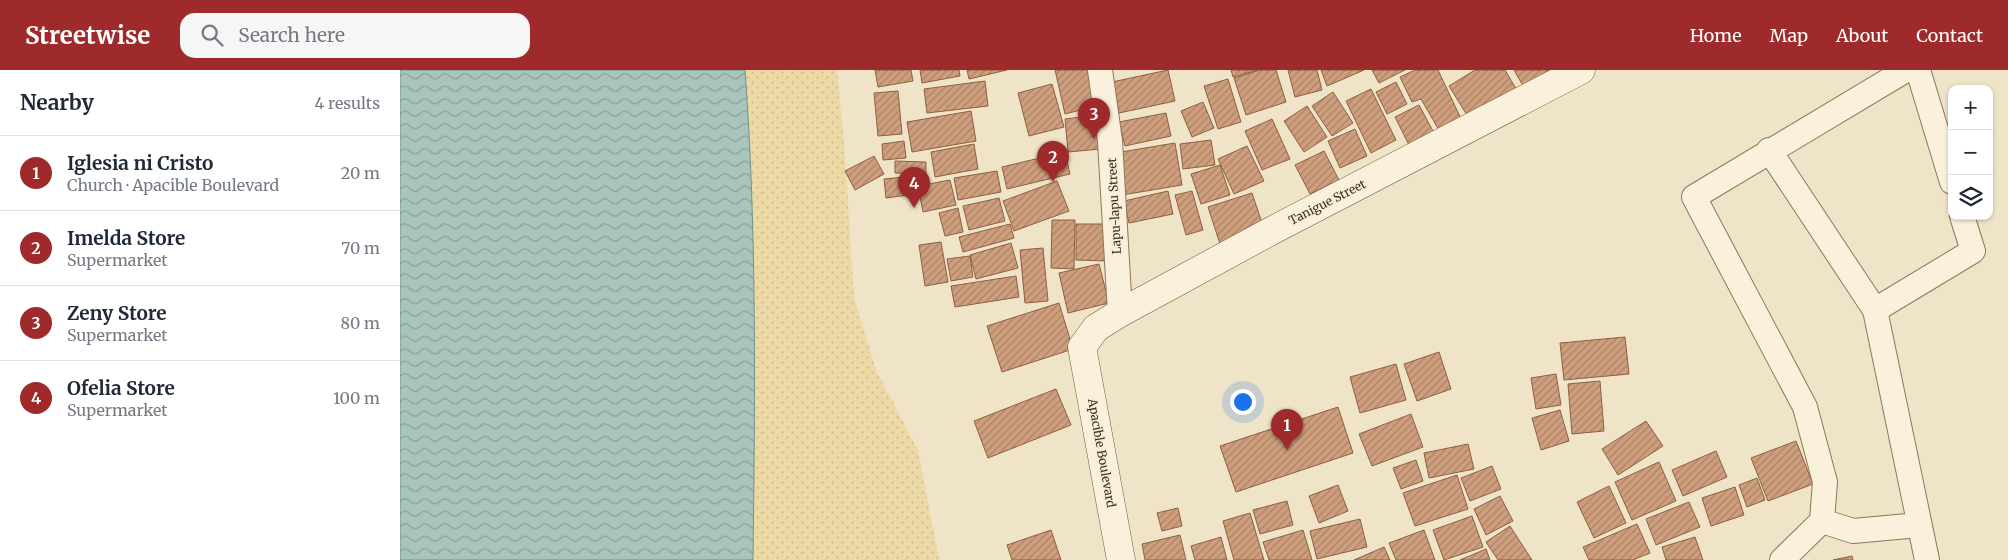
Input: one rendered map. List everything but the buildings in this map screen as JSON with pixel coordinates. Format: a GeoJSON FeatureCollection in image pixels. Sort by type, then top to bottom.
{"type":"FeatureCollection","features":[{"type":"Feature","properties":{"kind":"street","name":"Lapu-lapu Street"},"geometry":{"type":"LineString","coordinates":[[1100,70],[1110,141],[1120,312]]}},
{"type":"Feature","properties":{"kind":"street","name":"Tanigue Street"},"geometry":{"type":"LineString","coordinates":[[1082,346],[1096,328],[1120,312],[1272,230],[1581,70]]}},
{"type":"Feature","properties":{"kind":"street"},"geometry":{"type":"LineString","coordinates":[[1781,560],[1822,521],[1825,482],[1805,407],[1694,197],[1769,150],[1906,70]]}},
{"type":"Feature","properties":{"kind":"street"},"geometry":{"type":"LineString","coordinates":[[1918,70],[1950,175]]}},
{"type":"Feature","properties":{"kind":"street"},"geometry":{"type":"LineString","coordinates":[[1769,150],[1875,310],[1927,560]]}},
{"type":"Feature","properties":{"kind":"street"},"geometry":{"type":"LineString","coordinates":[[1875,310],[1973,251],[1963,220]]}},
{"type":"Feature","properties":{"kind":"street","name":"Apacible Boulevard"},"geometry":{"type":"LineString","coordinates":[[1082,346],[1121,560]]}},
{"type":"Feature","properties":{"kind":"street"},"geometry":{"type":"LineString","coordinates":[[1822,521],[1853,531],[1919,525]]}},
{"type":"Feature","properties":{"kind":"sand"},"geometry":{"type":"Polygon","coordinates":[[[745,70],[837,70],[845,154],[854,298],[876,370],[918,450],[939,560],[753,560],[753,253],[745,70]]]}},
{"type":"Feature","properties":{"kind":"water"},"geometry":{"type":"Polygon","coordinates":[[[400,70],[745,70],[752,192],[753,253],[755,376],[753,560],[400,560],[400,70]]]}},
{"type":"Feature","properties":{"kind":"place","name":"Zeny Store"},"geometry":{"type":"Point","coordinates":[1094,139]}},
{"type":"Feature","properties":{"kind":"place","name":"Imelda Store"},"geometry":{"type":"Point","coordinates":[1053,182]}},
{"type":"Feature","properties":{"kind":"place","name":"Ofelia Store"},"geometry":{"type":"Point","coordinates":[914,208]}},
{"type":"Feature","properties":{"kind":"place","name":"Iglesia ni Cristo"},"geometry":{"type":"Point","coordinates":[1287,450]}}]}
